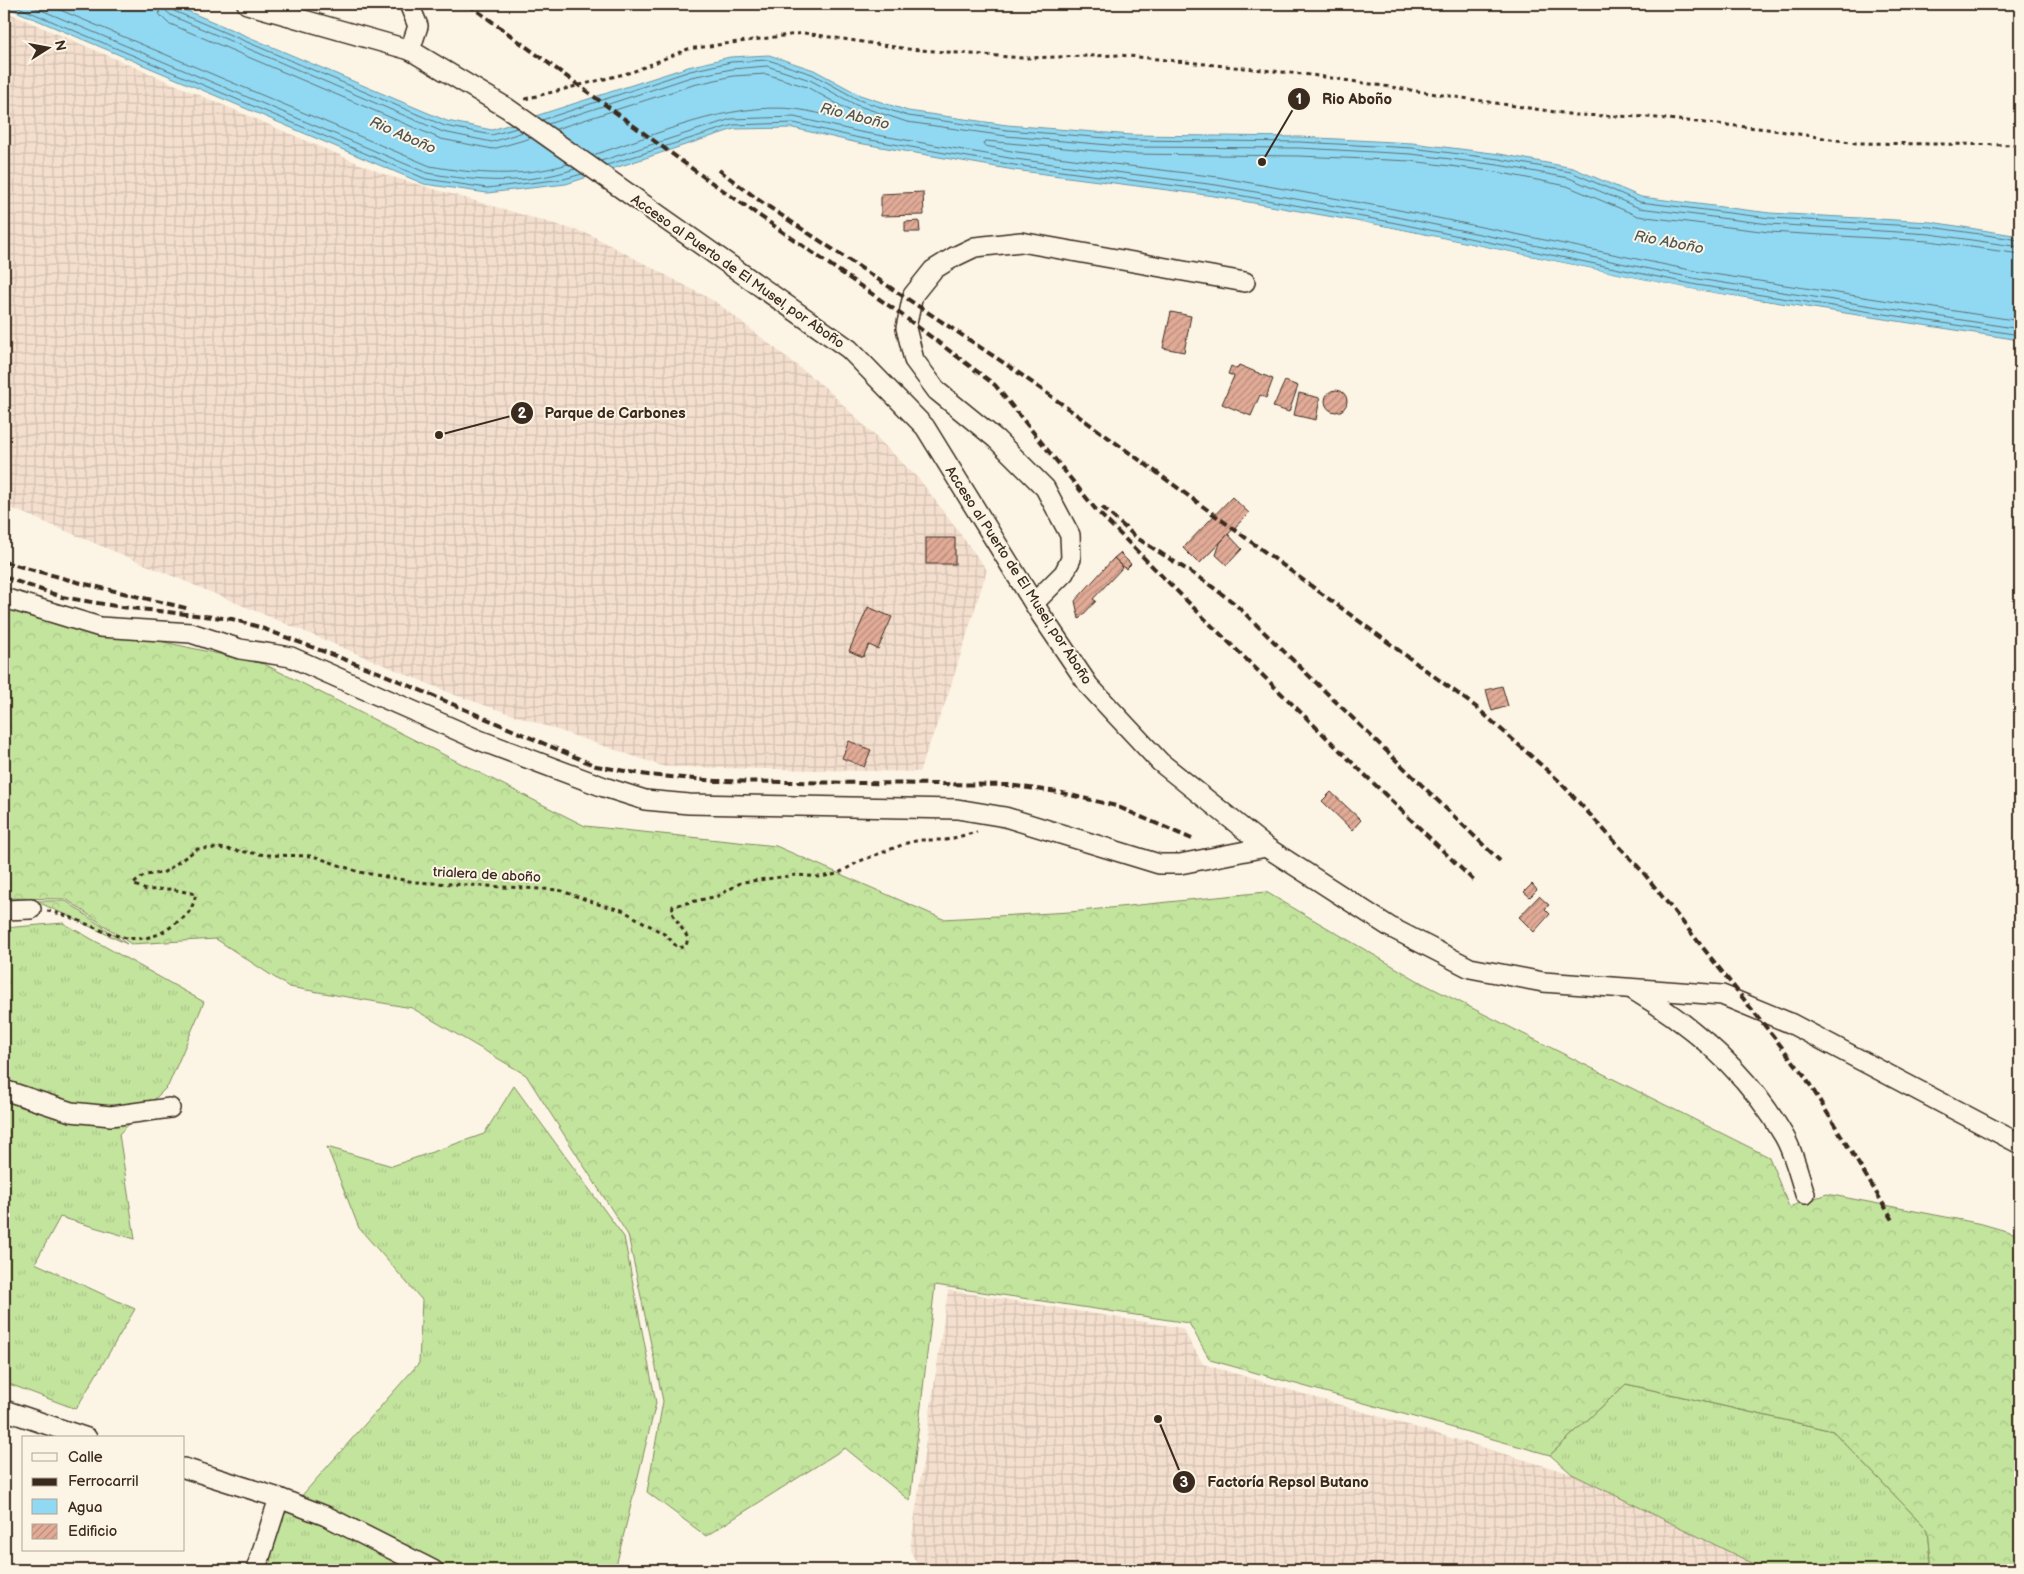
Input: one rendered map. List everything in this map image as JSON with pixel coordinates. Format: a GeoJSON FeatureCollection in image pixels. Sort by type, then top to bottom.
{"type":"FeatureCollection","features":[{"type":"Feature","properties":{"kind":"street","name":"Acceso al Puerto de El Musel, por Aboño"},"geometry":{"type":"LineString","coordinates":[[247,4],[410,50],[504,106],[849,349],[925,426],[1034,603],[1089,686],[1160,762],[1266,846],[1390,927],[1470,968],[1543,982],[1632,990],[1722,995],[1798,1027],[2020,1144]]}},
{"type":"Feature","properties":{"kind":"street"},"geometry":{"type":"LineString","coordinates":[[409,4],[418,26],[410,50]]}},
{"type":"Feature","properties":{"kind":"street"},"geometry":{"type":"LineString","coordinates":[[1034,603],[1064,573],[1071,559],[1070,535],[1045,488],[996,439],[937,391],[914,360],[906,328],[913,294],[933,270],[954,256],[975,247],[1021,242],[1245,282]]}},
{"type":"Feature","properties":{"kind":"street"},"geometry":{"type":"LineString","coordinates":[[4,598],[100,627],[191,633],[240,649],[291,657],[478,740],[645,800],[689,804],[958,809],[1005,817],[1159,864],[1180,864],[1266,846]]}},
{"type":"Feature","properties":{"kind":"street"},"geometry":{"type":"LineString","coordinates":[[4,910],[31,909]]}},
{"type":"Feature","properties":{"kind":"street"},"geometry":{"type":"LineString","coordinates":[[1632,990],[1670,1012],[1695,1031],[1754,1091],[1785,1138],[1806,1194]]}},
{"type":"Feature","properties":{"kind":"street"},"geometry":{"type":"LineString","coordinates":[[4,1090],[71,1112],[111,1116],[170,1108]]}},
{"type":"Feature","properties":{"kind":"street"},"geometry":{"type":"LineString","coordinates":[[4,1410],[81,1436]]}},
{"type":"Feature","properties":{"kind":"street"},"geometry":{"type":"LineString","coordinates":[[185,1468],[279,1498],[326,1516],[433,1570]]}},
{"type":"Feature","properties":{"kind":"street"},"geometry":{"type":"LineString","coordinates":[[256,1570],[279,1498]]}},
{"type":"Feature","properties":{"kind":"path"},"geometry":{"type":"LineString","coordinates":[[504,106],[632,72],[688,49],[804,33],[908,49],[1023,58],[1119,55],[1311,75],[1575,116],[1656,118],[1767,130],[1856,143],[2020,145]]}},
{"type":"Feature","properties":{"kind":"path","name":"trialera de aboño"},"geometry":{"type":"LineString","coordinates":[[31,909],[54,912],[116,937],[150,938],[168,929],[192,911],[196,894],[171,889],[146,890],[133,884],[145,875],[163,873],[197,849],[219,848],[266,855],[313,856],[359,872],[415,882],[559,890],[601,905],[622,910],[666,935],[678,948],[686,946],[688,938],[672,913],[673,906],[718,896],[742,882],[797,875],[820,877],[837,874],[860,861],[907,843],[920,840],[946,840],[979,831]]}},
{"type":"Feature","properties":{"kind":"shaded area"},"geometry":{"type":"Polygon","coordinates":[[[4,11],[386,175],[589,234],[716,302],[827,389],[920,480],[987,570],[948,695],[919,772],[665,767],[455,695],[4,505],[4,11]]]}},
{"type":"Feature","properties":{"kind":"shaded area"},"geometry":{"type":"Polygon","coordinates":[[[948,1290],[1182,1328],[1203,1364],[1572,1474],[1766,1570],[920,1570],[910,1550],[948,1290]]]}},
{"type":"Feature","properties":{"kind":"green space"},"geometry":{"type":"Polygon","coordinates":[[[4,603],[37,614],[264,664],[585,826],[776,846],[943,919],[1070,912],[1266,892],[1422,983],[1769,1157],[1789,1207],[1827,1194],[1982,1224],[2020,1235],[2020,1570],[1932,1570],[1928,1530],[1833,1431],[1626,1384],[1550,1455],[1210,1360],[1189,1323],[935,1285],[910,1501],[845,1448],[706,1536],[647,1492],[663,1401],[628,1235],[526,1075],[412,1008],[289,987],[216,939],[131,944],[66,899],[4,898],[4,603]]]}},
{"type":"Feature","properties":{"kind":"green space"},"geometry":{"type":"Polygon","coordinates":[[[36,901],[66,901],[127,944],[36,901]]]}},
{"type":"Feature","properties":{"kind":"green space"},"geometry":{"type":"Polygon","coordinates":[[[63,923],[204,1002],[168,1086],[119,1134],[135,1239],[60,1217],[35,1263],[135,1309],[76,1409],[4,1382],[4,928],[63,923]]]}},
{"type":"Feature","properties":{"kind":"green space"},"geometry":{"type":"Polygon","coordinates":[[[514,1086],[624,1237],[656,1403],[615,1570],[265,1570],[282,1518],[419,1363],[422,1300],[359,1228],[327,1147],[392,1166],[484,1134],[514,1086]]]}},
{"type":"Feature","properties":{"kind":"green space"},"geometry":{"type":"Polygon","coordinates":[[[1626,1384],[1833,1431],[1928,1530],[1932,1570],[1766,1570],[1572,1474],[1550,1455],[1626,1384]]]}},
{"type":"Feature","properties":{"kind":"water"},"geometry":{"type":"Polygon","coordinates":[[[4,4],[171,4],[447,121],[492,130],[688,67],[730,57],[769,55],[814,70],[860,95],[908,111],[1007,125],[1132,135],[1300,137],[1412,143],[1500,154],[1573,168],[1641,197],[1770,213],[1931,222],[2020,236],[2020,340],[1696,290],[1390,227],[1214,196],[1014,170],[858,143],[793,128],[734,129],[566,184],[487,193],[424,184],[4,6],[4,4]]]}},
{"type":"Feature","properties":{"kind":"pier"},"geometry":{"type":"Polygon","coordinates":[[[1362,222],[1696,290],[2020,343],[1696,293],[1360,224],[1362,222]]]}},
{"type":"Feature","properties":{"kind":"building"},"geometry":{"type":"Polygon","coordinates":[[[923,192],[924,215],[881,216],[881,194],[923,192]]]}},
{"type":"Feature","properties":{"kind":"building"},"geometry":{"type":"Polygon","coordinates":[[[919,221],[920,232],[905,232],[905,222],[919,221]]]}},
{"type":"Feature","properties":{"kind":"building"},"geometry":{"type":"Polygon","coordinates":[[[1171,312],[1191,316],[1184,352],[1163,348],[1171,312]]]}},
{"type":"Feature","properties":{"kind":"building"},"geometry":{"type":"Polygon","coordinates":[[[1239,365],[1273,379],[1266,398],[1260,395],[1251,416],[1222,404],[1234,376],[1228,374],[1231,366],[1237,369],[1239,365]]]}},
{"type":"Feature","properties":{"kind":"building"},"geometry":{"type":"Polygon","coordinates":[[[1285,381],[1298,386],[1289,412],[1273,407],[1285,381]]]}},
{"type":"Feature","properties":{"kind":"building"},"geometry":{"type":"Polygon","coordinates":[[[1336,390],[1344,393],[1347,401],[1344,409],[1336,412],[1328,409],[1325,401],[1328,393],[1336,390]]]}},
{"type":"Feature","properties":{"kind":"building"},"geometry":{"type":"Polygon","coordinates":[[[1299,393],[1320,398],[1316,420],[1294,415],[1299,393]]]}},
{"type":"Feature","properties":{"kind":"building"},"geometry":{"type":"Polygon","coordinates":[[[1232,497],[1249,513],[1199,564],[1183,548],[1232,497]]]}},
{"type":"Feature","properties":{"kind":"building"},"geometry":{"type":"Polygon","coordinates":[[[1228,534],[1242,549],[1227,565],[1216,555],[1220,543],[1228,534]]]}},
{"type":"Feature","properties":{"kind":"building"},"geometry":{"type":"Polygon","coordinates":[[[926,538],[955,538],[955,564],[926,564],[926,538]]]}},
{"type":"Feature","properties":{"kind":"building"},"geometry":{"type":"Polygon","coordinates":[[[1120,553],[1131,564],[1126,569],[1114,558],[1120,553]]]}},
{"type":"Feature","properties":{"kind":"building"},"geometry":{"type":"Polygon","coordinates":[[[1114,558],[1123,567],[1093,599],[1096,601],[1079,619],[1075,601],[1114,558]]]}},
{"type":"Feature","properties":{"kind":"building"},"geometry":{"type":"Polygon","coordinates":[[[868,607],[892,617],[878,649],[869,645],[863,657],[849,651],[868,607]]]}},
{"type":"Feature","properties":{"kind":"building"},"geometry":{"type":"Polygon","coordinates":[[[1502,686],[1508,706],[1492,711],[1486,690],[1502,686]]]}},
{"type":"Feature","properties":{"kind":"building"},"geometry":{"type":"Polygon","coordinates":[[[849,741],[871,750],[864,767],[842,758],[849,741]]]}},
{"type":"Feature","properties":{"kind":"building"},"geometry":{"type":"Polygon","coordinates":[[[1331,792],[1361,820],[1352,830],[1322,801],[1331,792]]]}},
{"type":"Feature","properties":{"kind":"building"},"geometry":{"type":"Polygon","coordinates":[[[1532,884],[1537,890],[1530,897],[1524,892],[1532,884]]]}},
{"type":"Feature","properties":{"kind":"building"},"geometry":{"type":"Polygon","coordinates":[[[1539,896],[1549,905],[1545,909],[1550,914],[1534,932],[1519,917],[1539,896]]]}},
{"type":"Feature","properties":{"kind":"railway"},"geometry":{"type":"LineString","coordinates":[[468,4],[698,173],[898,312],[995,385],[1097,511],[1475,882]]}},
{"type":"Feature","properties":{"kind":"railway"},"geometry":{"type":"LineString","coordinates":[[719,170],[760,201],[1016,371],[1152,469],[1476,707],[1558,780],[1642,871],[1804,1075],[1893,1220]]}},
{"type":"Feature","properties":{"kind":"railway"},"geometry":{"type":"LineString","coordinates":[[1102,507],[1137,538],[1203,580],[1234,603],[1500,861]]}},
{"type":"Feature","properties":{"kind":"railway"},"geometry":{"type":"LineString","coordinates":[[4,562],[77,582],[190,609]]}},
{"type":"Feature","properties":{"kind":"railway"},"geometry":{"type":"LineString","coordinates":[[4,577],[62,597],[121,607],[232,619],[259,627],[378,672],[596,766],[648,775],[717,781],[1008,785],[1058,792],[1116,806],[1192,839]]}},
{"type":"Feature","properties":{"kind":"place","name":"Rio Aboño"},"geometry":{"type":"Point","coordinates":[1262,162]}},
{"type":"Feature","properties":{"kind":"place","name":"Parque de Carbones"},"geometry":{"type":"Point","coordinates":[439,435]}},
{"type":"Feature","properties":{"kind":"place","name":"Factoría Repsol Butano"},"geometry":{"type":"Point","coordinates":[1158,1419]}}]}
